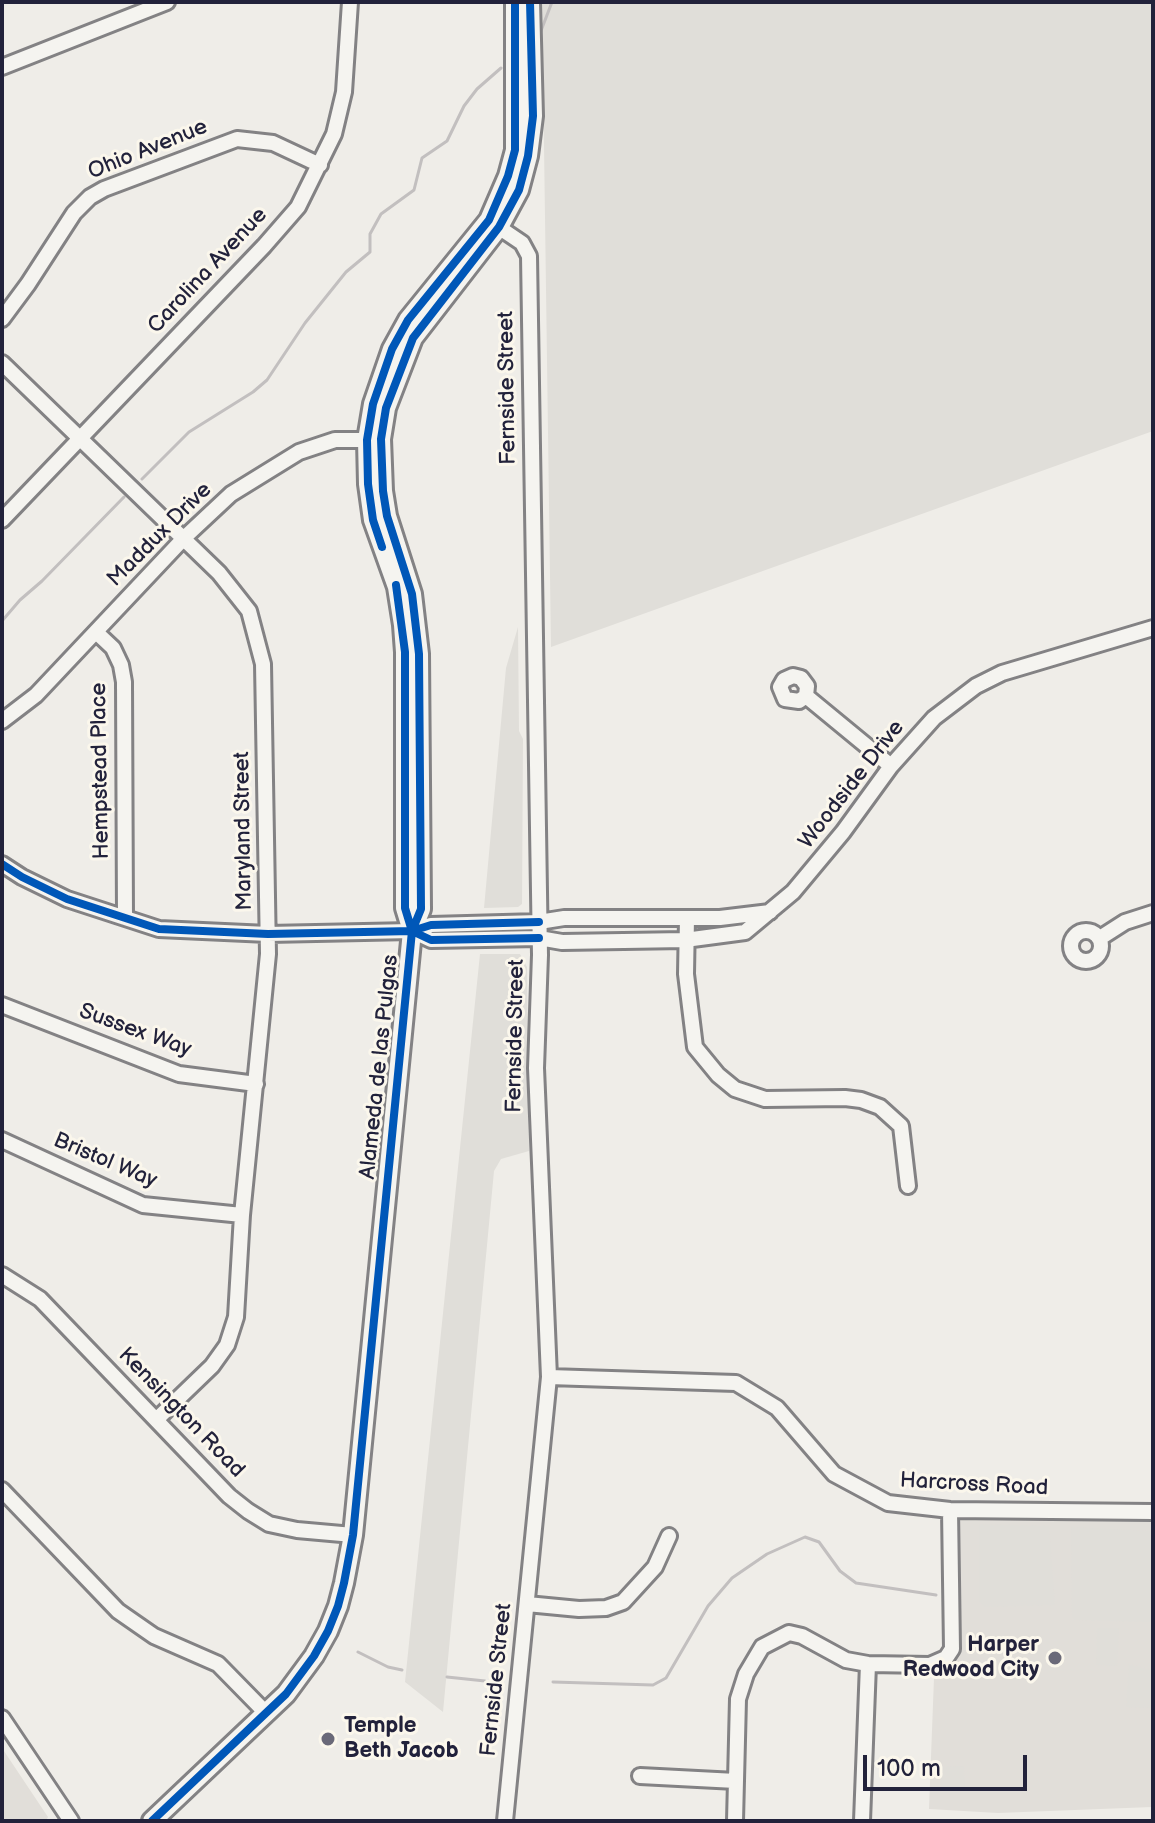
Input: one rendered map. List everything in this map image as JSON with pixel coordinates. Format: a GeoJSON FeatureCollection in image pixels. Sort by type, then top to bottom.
{"type":"FeatureCollection","features":[{"type":"Feature","properties":{"kind":"main road","name":"Alameda de las Pulgas"},"geometry":{"type":"LineString","coordinates":[[494,224],[515,150],[515,2]]}},
{"type":"Feature","properties":{"kind":"main road","name":"Alameda de las Pulgas"},"geometry":{"type":"LineString","coordinates":[[152,1821],[267,1714],[301,1675],[328,1631],[338,1606],[353,1535],[412,931],[421,909],[419,654],[412,594],[387,516],[374,440],[373,404],[392,349],[408,320],[494,224],[519,190],[528,156],[533,116],[530,2]]}},
{"type":"Feature","properties":{"kind":"street"},"geometry":{"type":"LineString","coordinates":[[2,67],[167,2]]}},
{"type":"Feature","properties":{"kind":"street","name":"Carolina Avenue"},"geometry":{"type":"LineString","coordinates":[[2,520],[298,207],[334,134],[344,92],[350,2]]}},
{"type":"Feature","properties":{"kind":"street","name":"Ohio Avenue"},"geometry":{"type":"LineString","coordinates":[[2,319],[74,213],[90,197],[104,189],[237,139],[273,143],[320,165]]}},
{"type":"Feature","properties":{"kind":"street","name":"Fernside Street"},"geometry":{"type":"LineString","coordinates":[[494,224],[522,243],[529,256],[539,922],[536,1083],[549,1377],[505,1821]]}},
{"type":"Feature","properties":{"kind":"street","name":"Maryland Street"},"geometry":{"type":"LineString","coordinates":[[2,363],[219,573],[249,611],[263,664],[268,934],[242,1215],[236,1317],[227,1345],[212,1366],[157,1419]]}},
{"type":"Feature","properties":{"kind":"street","name":"Maddux Drive"},"geometry":{"type":"LineString","coordinates":[[2,721],[36,695],[185,537],[231,494],[299,452],[335,440],[374,440]]}},
{"type":"Feature","properties":{"kind":"street","name":"Woodside Drive"},"geometry":{"type":"LineString","coordinates":[[412,931],[431,940],[539,938],[562,942],[685,940],[745,932],[793,892],[891,766],[934,718],[976,686],[1002,673],[1153,628]]}},
{"type":"Feature","properties":{"kind":"street","name":"Hempstead Place"},"geometry":{"type":"LineString","coordinates":[[96,632],[113,648],[124,682],[125,918]]}},
{"type":"Feature","properties":{"kind":"street"},"geometry":{"type":"LineString","coordinates":[[806,696],[891,766]]}},
{"type":"Feature","properties":{"kind":"street"},"geometry":{"type":"LineString","coordinates":[[2,864],[67,899],[159,929],[268,934],[412,931],[431,925],[539,922],[564,918],[720,918],[770,912]]}},
{"type":"Feature","properties":{"kind":"street"},"geometry":{"type":"LineString","coordinates":[[1100,938],[1125,922],[1153,913]]}},
{"type":"Feature","properties":{"kind":"street"},"geometry":{"type":"LineString","coordinates":[[687,918],[685,940],[689,1018],[695,1047],[718,1075],[735,1089],[765,1099],[845,1098],[880,1107],[901,1126],[908,1186]]}},
{"type":"Feature","properties":{"kind":"street","name":"Sussex Way"},"geometry":{"type":"LineString","coordinates":[[2,1005],[179,1074],[256,1084]]}},
{"type":"Feature","properties":{"kind":"street","name":"Bristol Way"},"geometry":{"type":"LineString","coordinates":[[2,1140],[143,1205],[242,1215]]}},
{"type":"Feature","properties":{"kind":"street","name":"Kensington Road"},"geometry":{"type":"LineString","coordinates":[[2,1275],[40,1299],[229,1496],[269,1524],[353,1535]]}},
{"type":"Feature","properties":{"kind":"street","name":"Harcross Road"},"geometry":{"type":"LineString","coordinates":[[549,1377],[736,1383],[777,1408],[834,1474],[888,1503],[950,1510],[1153,1512]]}},
{"type":"Feature","properties":{"kind":"street"},"geometry":{"type":"LineString","coordinates":[[2,1490],[118,1611],[154,1636],[218,1664],[267,1714]]}},
{"type":"Feature","properties":{"kind":"street"},"geometry":{"type":"LineString","coordinates":[[735,1821],[738,1699],[746,1674],[762,1647],[789,1633],[802,1636],[846,1660],[868,1664],[932,1664],[946,1658],[952,1649],[950,1510]]}},
{"type":"Feature","properties":{"kind":"street"},"geometry":{"type":"LineString","coordinates":[[527,1604],[579,1609],[606,1608],[623,1602],[655,1567],[669,1536]]}},
{"type":"Feature","properties":{"kind":"street"},"geometry":{"type":"LineString","coordinates":[[862,1821],[868,1664]]}},
{"type":"Feature","properties":{"kind":"street"},"geometry":{"type":"LineString","coordinates":[[2,1718],[71,1821]]}},
{"type":"Feature","properties":{"kind":"street"},"geometry":{"type":"LineString","coordinates":[[640,1776],[736,1781]]}},
{"type":"Feature","properties":{"kind":"shaded area"},"geometry":{"type":"Polygon","coordinates":[[[542,2],[1153,2],[1153,431],[551,647],[542,2]]]}},
{"type":"Feature","properties":{"kind":"shaded area"},"geometry":{"type":"Polygon","coordinates":[[[518,627],[519,731],[523,739],[522,904],[518,907],[484,908],[506,668],[518,627]]]}},
{"type":"Feature","properties":{"kind":"shaded area"},"geometry":{"type":"Polygon","coordinates":[[[480,954],[520,954],[527,967],[529,1151],[501,1159],[494,1171],[443,1712],[405,1682],[480,954]]]}},
{"type":"Feature","properties":{"kind":"shaded area","name":"Harper Redwood City"},"geometry":{"type":"Polygon","coordinates":[[[959,1514],[1153,1520],[1152,1807],[998,1813],[929,1809],[934,1678],[953,1666],[959,1651],[959,1514]]]}},
{"type":"Feature","properties":{"kind":"shaded area"},"geometry":{"type":"Polygon","coordinates":[[[979,1524],[1049,1526],[1055,1605],[985,1607],[979,1601],[979,1524]]]}},
{"type":"Feature","properties":{"kind":"shaded area"},"geometry":{"type":"Polygon","coordinates":[[[1071,1527],[1152,1531],[1150,1622],[1076,1620],[1072,1617],[1071,1527]]]}},
{"type":"Feature","properties":{"kind":"shaded area"},"geometry":{"type":"Polygon","coordinates":[[[1097,1628],[1119,1628],[1117,1666],[1096,1665],[1097,1628]]]}},
{"type":"Feature","properties":{"kind":"shaded area"},"geometry":{"type":"Polygon","coordinates":[[[1129,1664],[1153,1670],[1153,1708],[1126,1707],[1129,1664]]]}},
{"type":"Feature","properties":{"kind":"shaded area"},"geometry":{"type":"Polygon","coordinates":[[[2,1748],[48,1817],[46,1821],[2,1821],[2,1748]]]}},
{"type":"Feature","properties":{"kind":"shaded area"},"geometry":{"type":"Polygon","coordinates":[[[964,1766],[965,1787],[944,1792],[940,1767],[964,1766]]]}},
{"type":"Feature","properties":{"kind":"waterway"},"geometry":{"type":"LineString","coordinates":[[539,36],[552,2]]}},
{"type":"Feature","properties":{"kind":"waterway"},"geometry":{"type":"LineString","coordinates":[[142,479],[189,432],[267,380],[305,323],[346,272],[370,252],[370,234],[381,214],[414,190],[422,158],[447,141],[464,106],[477,89],[501,68]]}},
{"type":"Feature","properties":{"kind":"waterway"},"geometry":{"type":"LineString","coordinates":[[2,621],[124,497]]}},
{"type":"Feature","properties":{"kind":"waterway"},"geometry":{"type":"LineString","coordinates":[[553,1682],[653,1685],[666,1678],[708,1606],[732,1578],[767,1554],[805,1537],[819,1542],[840,1571],[856,1583],[936,1595]]}},
{"type":"Feature","properties":{"kind":"waterway"},"geometry":{"type":"LineString","coordinates":[[358,1652],[388,1667],[402,1670]]}},
{"type":"Feature","properties":{"kind":"waterway"},"geometry":{"type":"LineString","coordinates":[[447,1677],[485,1681]]}},
{"type":"Feature","properties":{"kind":"cycle path"},"geometry":{"type":"LineString","coordinates":[[382,547],[373,520],[368,484],[367,440],[373,404],[392,349],[408,320],[489,220],[508,176],[515,150],[515,2]]}},
{"type":"Feature","properties":{"kind":"cycle path"},"geometry":{"type":"LineString","coordinates":[[152,1821],[286,1694],[328,1631],[344,1583],[353,1535],[412,931],[421,909],[419,654],[412,594],[387,516],[381,439],[386,408],[413,338],[499,227],[519,190],[528,156],[533,116],[530,2]]}},
{"type":"Feature","properties":{"kind":"cycle path"},"geometry":{"type":"LineString","coordinates":[[396,585],[405,652],[405,908],[412,931]]}},
{"type":"Feature","properties":{"kind":"cycle path"},"geometry":{"type":"LineString","coordinates":[[2,864],[67,899],[159,929],[268,934],[412,931],[431,925],[539,922]]}},
{"type":"Feature","properties":{"kind":"cycle path"},"geometry":{"type":"LineString","coordinates":[[412,931],[431,940],[539,938]]}},
{"type":"Feature","properties":{"kind":"place","name":"Harper Redwood City"},"geometry":{"type":"Point","coordinates":[1055,1658]}},
{"type":"Feature","properties":{"kind":"place","name":"Temple Beth Jacob"},"geometry":{"type":"Point","coordinates":[328,1739]}}]}
